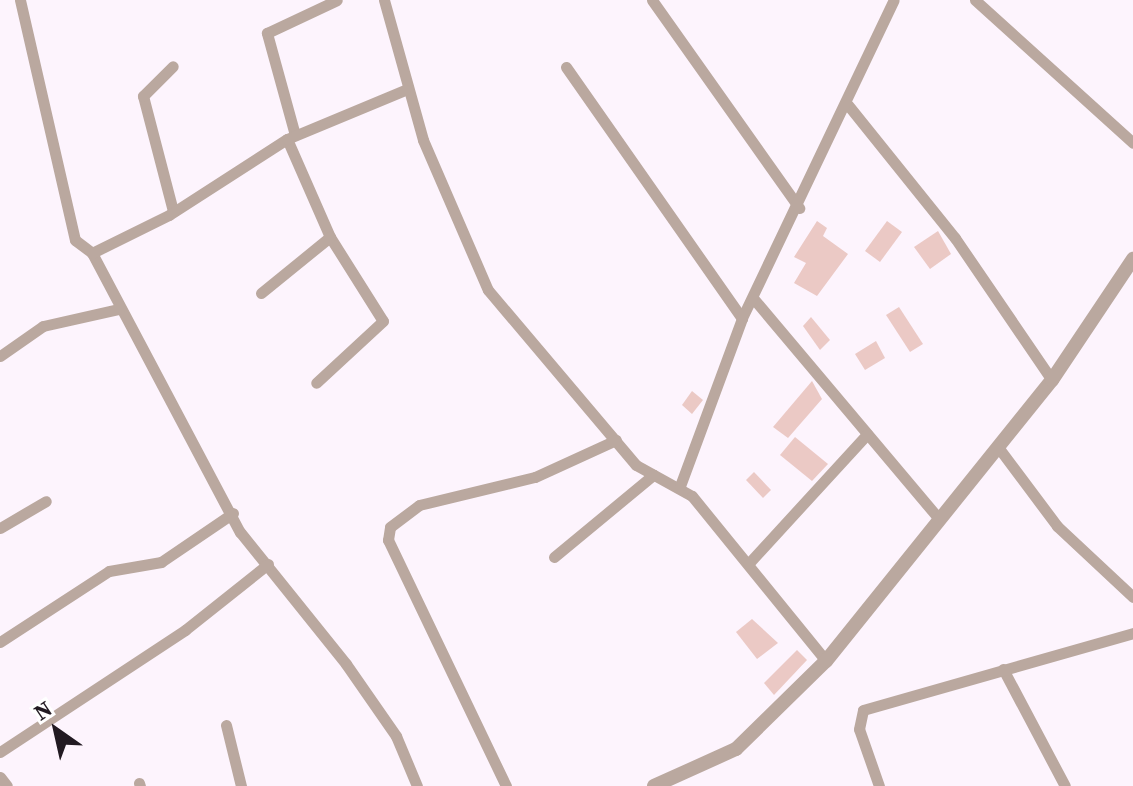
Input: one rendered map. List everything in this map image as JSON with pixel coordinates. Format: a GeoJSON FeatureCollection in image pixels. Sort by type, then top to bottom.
{"type":"FeatureCollection","features":[{"type":"Feature","properties":{"kind":"street"},"geometry":{"type":"LineString","coordinates":[[20,0],[75,240],[92,253],[119,309],[233,513],[396,736],[417,786]]}},
{"type":"Feature","properties":{"kind":"street"},"geometry":{"type":"LineString","coordinates":[[316,383],[384,326],[330,237],[291,137],[267,33],[337,0]]}},
{"type":"Feature","properties":{"kind":"street"},"geometry":{"type":"LineString","coordinates":[[384,0],[405,90],[488,290],[616,440],[653,475],[680,486],[749,563],[826,661]]}},
{"type":"Feature","properties":{"kind":"street"},"geometry":{"type":"LineString","coordinates":[[652,0],[799,208]]}},
{"type":"Feature","properties":{"kind":"street"},"geometry":{"type":"LineString","coordinates":[[680,486],[742,318],[799,208],[894,0]]}},
{"type":"Feature","properties":{"kind":"street"},"geometry":{"type":"LineString","coordinates":[[975,0],[1133,143]]}},
{"type":"Feature","properties":{"kind":"street"},"geometry":{"type":"LineString","coordinates":[[173,66],[143,96],[173,211]]}},
{"type":"Feature","properties":{"kind":"street"},"geometry":{"type":"LineString","coordinates":[[566,67],[742,318]]}},
{"type":"Feature","properties":{"kind":"street"},"geometry":{"type":"LineString","coordinates":[[92,253],[173,211],[291,137],[405,90]]}},
{"type":"Feature","properties":{"kind":"street"},"geometry":{"type":"LineString","coordinates":[[848,105],[955,238],[1052,380]]}},
{"type":"Feature","properties":{"kind":"street"},"geometry":{"type":"LineString","coordinates":[[261,293],[330,237]]}},
{"type":"Feature","properties":{"kind":"street"},"geometry":{"type":"LineString","coordinates":[[654,786],[736,749],[826,661],[1052,380],[1133,259]]}},
{"type":"Feature","properties":{"kind":"street"},"geometry":{"type":"LineString","coordinates":[[753,298],[940,520]]}},
{"type":"Feature","properties":{"kind":"street"},"geometry":{"type":"LineString","coordinates":[[0,356],[43,326],[119,309]]}},
{"type":"Feature","properties":{"kind":"street"},"geometry":{"type":"LineString","coordinates":[[749,563],[867,434]]}},
{"type":"Feature","properties":{"kind":"street"},"geometry":{"type":"LineString","coordinates":[[506,786],[388,540],[390,527],[419,505],[535,477],[616,440]]}},
{"type":"Feature","properties":{"kind":"street"},"geometry":{"type":"LineString","coordinates":[[998,447],[1057,526],[1133,597]]}},
{"type":"Feature","properties":{"kind":"street"},"geometry":{"type":"LineString","coordinates":[[554,557],[653,475]]}},
{"type":"Feature","properties":{"kind":"street"},"geometry":{"type":"LineString","coordinates":[[0,528],[46,501]]}},
{"type":"Feature","properties":{"kind":"street"},"geometry":{"type":"LineString","coordinates":[[0,642],[109,571],[161,562],[233,513]]}},
{"type":"Feature","properties":{"kind":"street"},"geometry":{"type":"LineString","coordinates":[[0,752],[185,630],[268,564]]}},
{"type":"Feature","properties":{"kind":"street"},"geometry":{"type":"LineString","coordinates":[[879,786],[859,729],[863,710],[1133,633]]}},
{"type":"Feature","properties":{"kind":"street"},"geometry":{"type":"LineString","coordinates":[[1003,669],[1065,786]]}},
{"type":"Feature","properties":{"kind":"street"},"geometry":{"type":"LineString","coordinates":[[226,725],[241,786]]}},
{"type":"Feature","properties":{"kind":"street"},"geometry":{"type":"LineString","coordinates":[[0,777],[7,786]]}},
{"type":"Feature","properties":{"kind":"building"},"geometry":{"type":"Polygon","coordinates":[[[817,221],[827,228],[823,236],[848,254],[817,296],[794,283],[806,263],[794,257],[817,221]]]}},
{"type":"Feature","properties":{"kind":"building"},"geometry":{"type":"Polygon","coordinates":[[[887,221],[902,232],[880,262],[865,251],[887,221]]]}},
{"type":"Feature","properties":{"kind":"building"},"geometry":{"type":"Polygon","coordinates":[[[938,231],[951,254],[930,269],[914,247],[938,231]]]}},
{"type":"Feature","properties":{"kind":"building"},"geometry":{"type":"Polygon","coordinates":[[[899,307],[923,344],[910,352],[886,315],[899,307]]]}},
{"type":"Feature","properties":{"kind":"building"},"geometry":{"type":"Polygon","coordinates":[[[811,317],[830,340],[820,350],[803,326],[811,317]]]}},
{"type":"Feature","properties":{"kind":"building"},"geometry":{"type":"Polygon","coordinates":[[[876,341],[885,358],[865,370],[855,354],[876,341]]]}},
{"type":"Feature","properties":{"kind":"building"},"geometry":{"type":"Polygon","coordinates":[[[812,381],[822,399],[788,438],[773,427],[812,381]]]}},
{"type":"Feature","properties":{"kind":"building"},"geometry":{"type":"Polygon","coordinates":[[[692,391],[703,400],[692,414],[682,405],[692,391]]]}},
{"type":"Feature","properties":{"kind":"building"},"geometry":{"type":"Polygon","coordinates":[[[795,437],[828,464],[812,481],[780,455],[795,437]]]}},
{"type":"Feature","properties":{"kind":"building"},"geometry":{"type":"Polygon","coordinates":[[[754,472],[771,490],[763,498],[746,480],[754,472]]]}},
{"type":"Feature","properties":{"kind":"building"},"geometry":{"type":"Polygon","coordinates":[[[752,619],[778,643],[757,659],[736,632],[752,619]]]}},
{"type":"Feature","properties":{"kind":"building"},"geometry":{"type":"Polygon","coordinates":[[[797,650],[807,660],[774,695],[764,683],[797,650]]]}}]}
